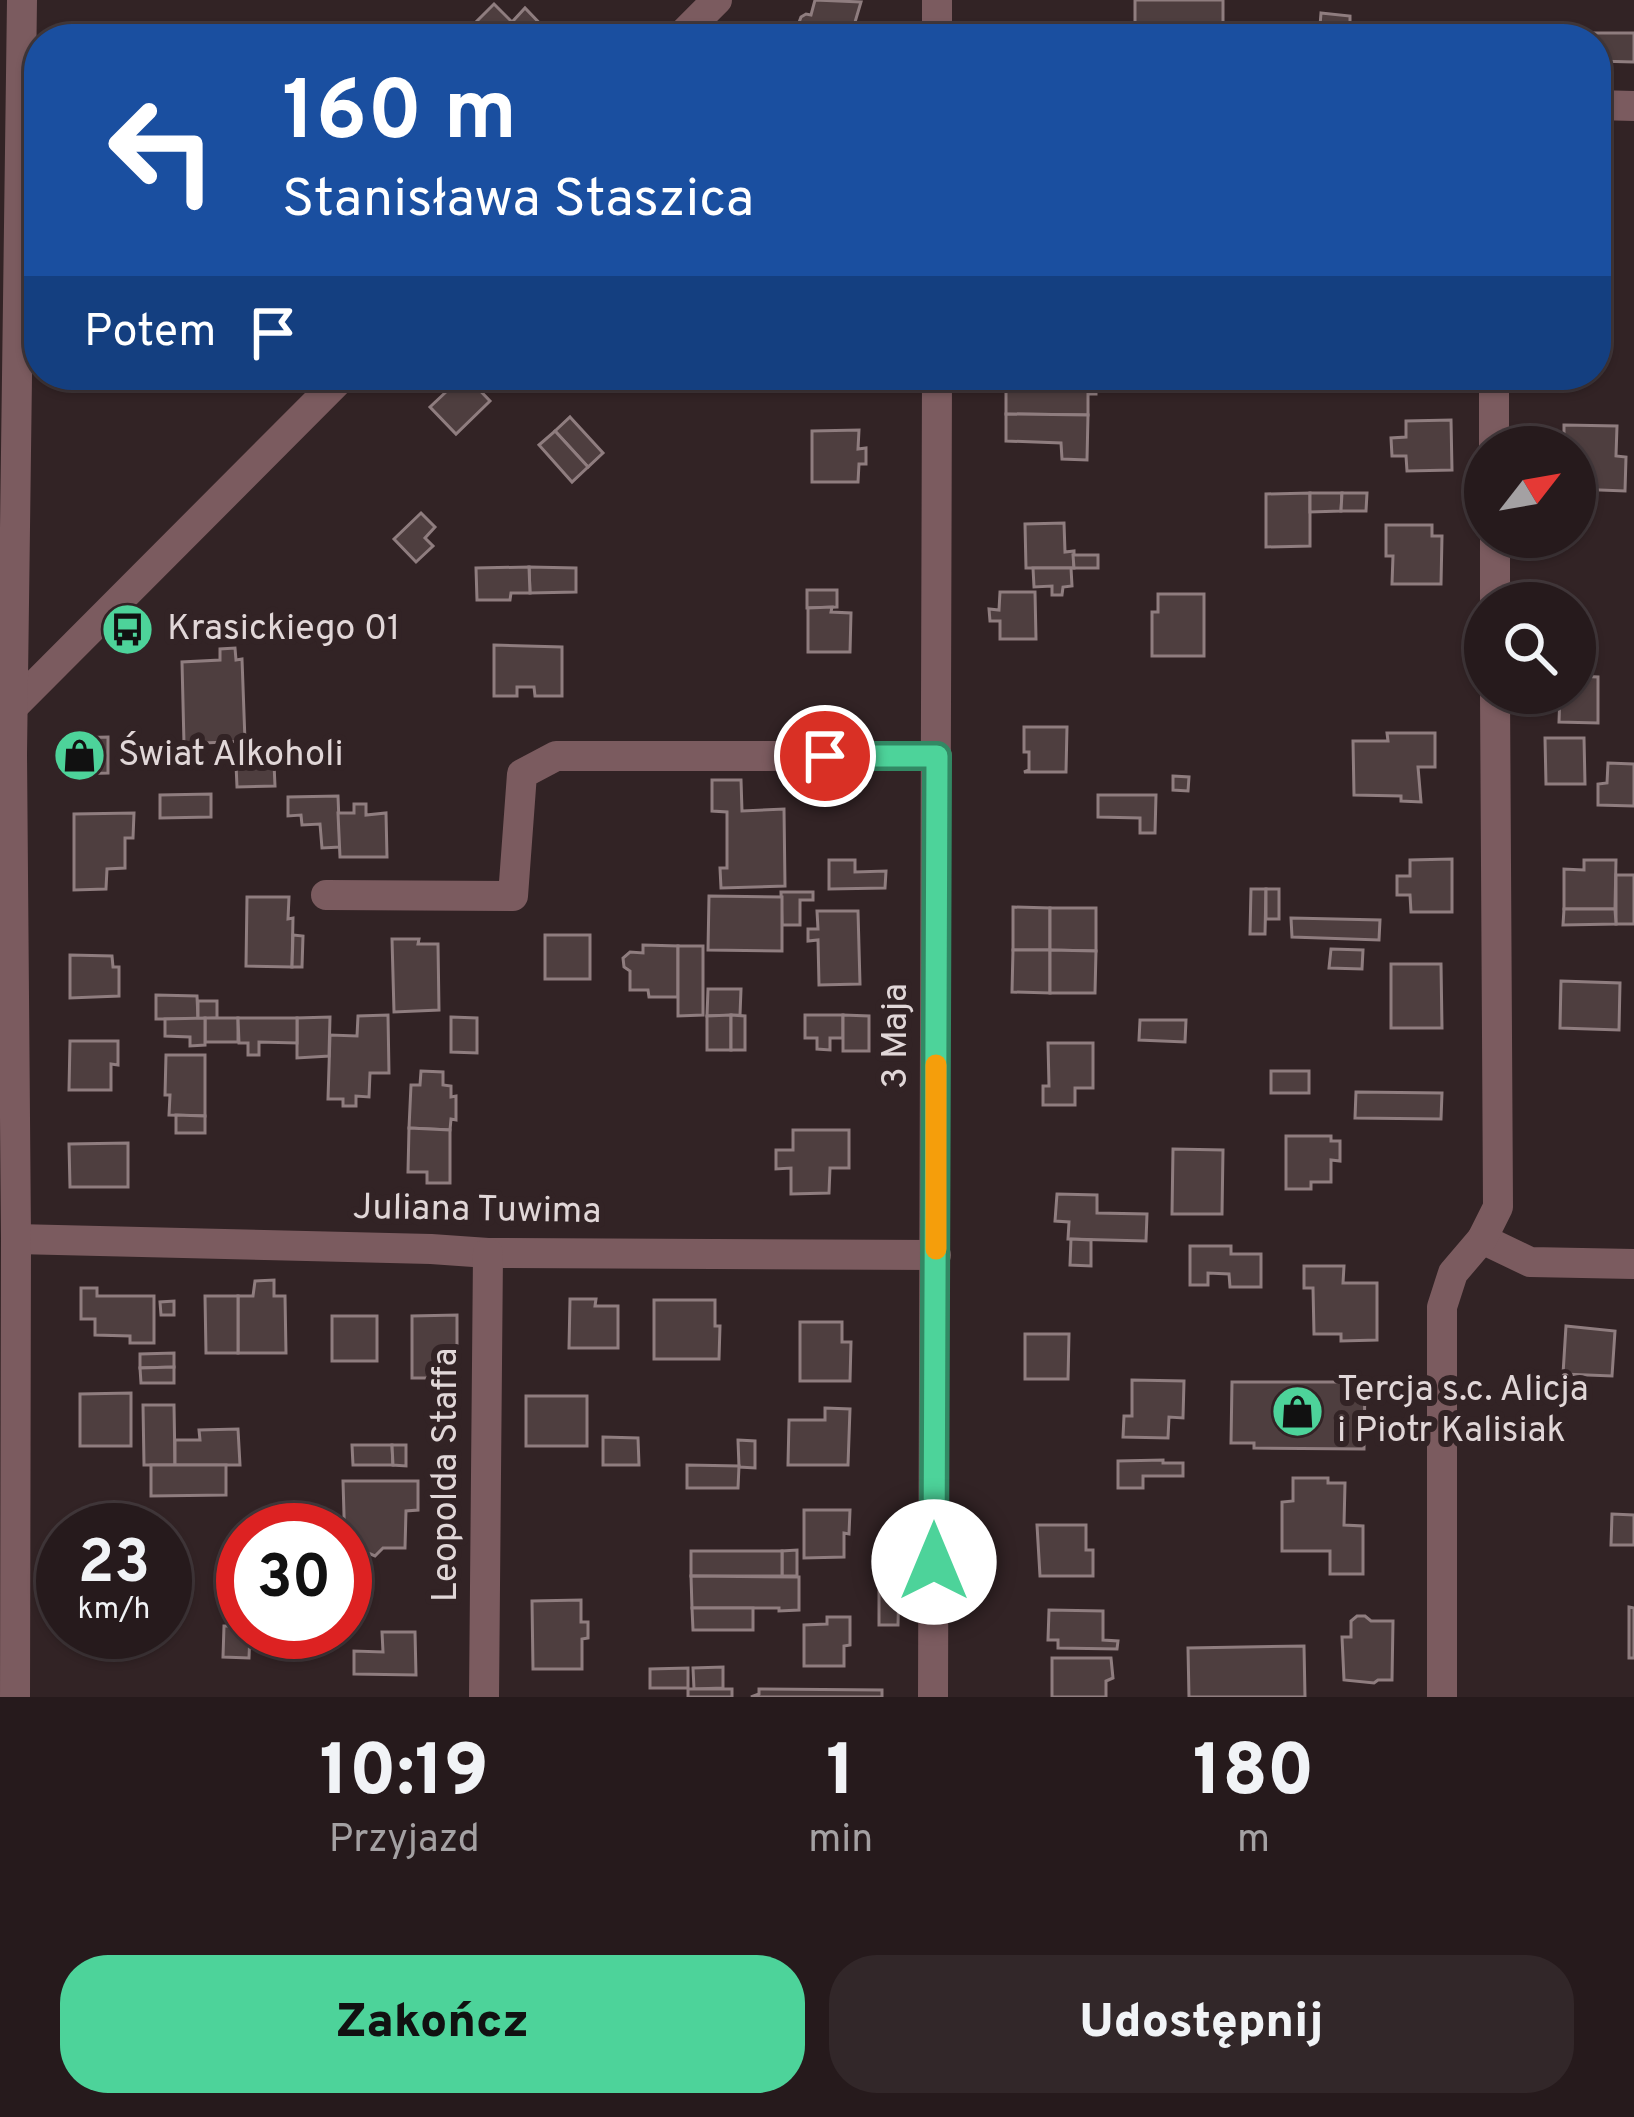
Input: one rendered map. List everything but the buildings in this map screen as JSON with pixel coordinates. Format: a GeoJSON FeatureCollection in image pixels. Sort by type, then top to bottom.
{"type":"FeatureCollection","features":[{"type":"Feature","properties":{"kind":"street"},"geometry":{"type":"LineString","coordinates":[[15,1697],[16,1239],[4,710],[22,0]]}},
{"type":"Feature","properties":{"kind":"street"},"geometry":{"type":"LineString","coordinates":[[693,24],[717,0]]}},
{"type":"Feature","properties":{"kind":"street"},"geometry":{"type":"LineString","coordinates":[[4,710],[329,390]]}},
{"type":"Feature","properties":{"kind":"street","name":"3 Maja"},"geometry":{"type":"LineString","coordinates":[[933,1697],[937,390]]}},
{"type":"Feature","properties":{"kind":"street"},"geometry":{"type":"LineString","coordinates":[[1494,390],[1494,426]]}},
{"type":"Feature","properties":{"kind":"street"},"geometry":{"type":"LineString","coordinates":[[1442,1697],[1442,1307],[1454,1273],[1482,1239],[1498,1207],[1496,714]]}},
{"type":"Feature","properties":{"kind":"street"},"geometry":{"type":"LineString","coordinates":[[326,895],[513,896],[522,774],[556,756],[937,756]]}},
{"type":"Feature","properties":{"kind":"street","name":"Juliana Tuwima"},"geometry":{"type":"LineString","coordinates":[[16,1239],[488,1253],[936,1255]]}},
{"type":"Feature","properties":{"kind":"street"},"geometry":{"type":"LineString","coordinates":[[1482,1239],[1530,1262],[1634,1264]]}},
{"type":"Feature","properties":{"kind":"street","name":"Leopolda Staffa"},"geometry":{"type":"LineString","coordinates":[[484,1697],[488,1253]]}},
{"type":"Feature","properties":{"kind":"slow traffic"},"geometry":{"type":"LineString","coordinates":[[936,1065],[936,1249]]}},
{"type":"Feature","properties":{"kind":"place","name":"Krasickiego 01"},"geometry":{"type":"Point","coordinates":[128,630]}},
{"type":"Feature","properties":{"kind":"place","name":"Świat Alkoholi"},"geometry":{"type":"Point","coordinates":[79,756]}},
{"type":"Feature","properties":{"kind":"place","name":"Tercja s.c. Alicja i Piotr Kalisiak"},"geometry":{"type":"Point","coordinates":[1298,1412]}},
{"type":"Feature","properties":{"kind":"route"},"geometry":{"type":"LineString","coordinates":[[825,756],[937,756],[934,1562]]}}]}
